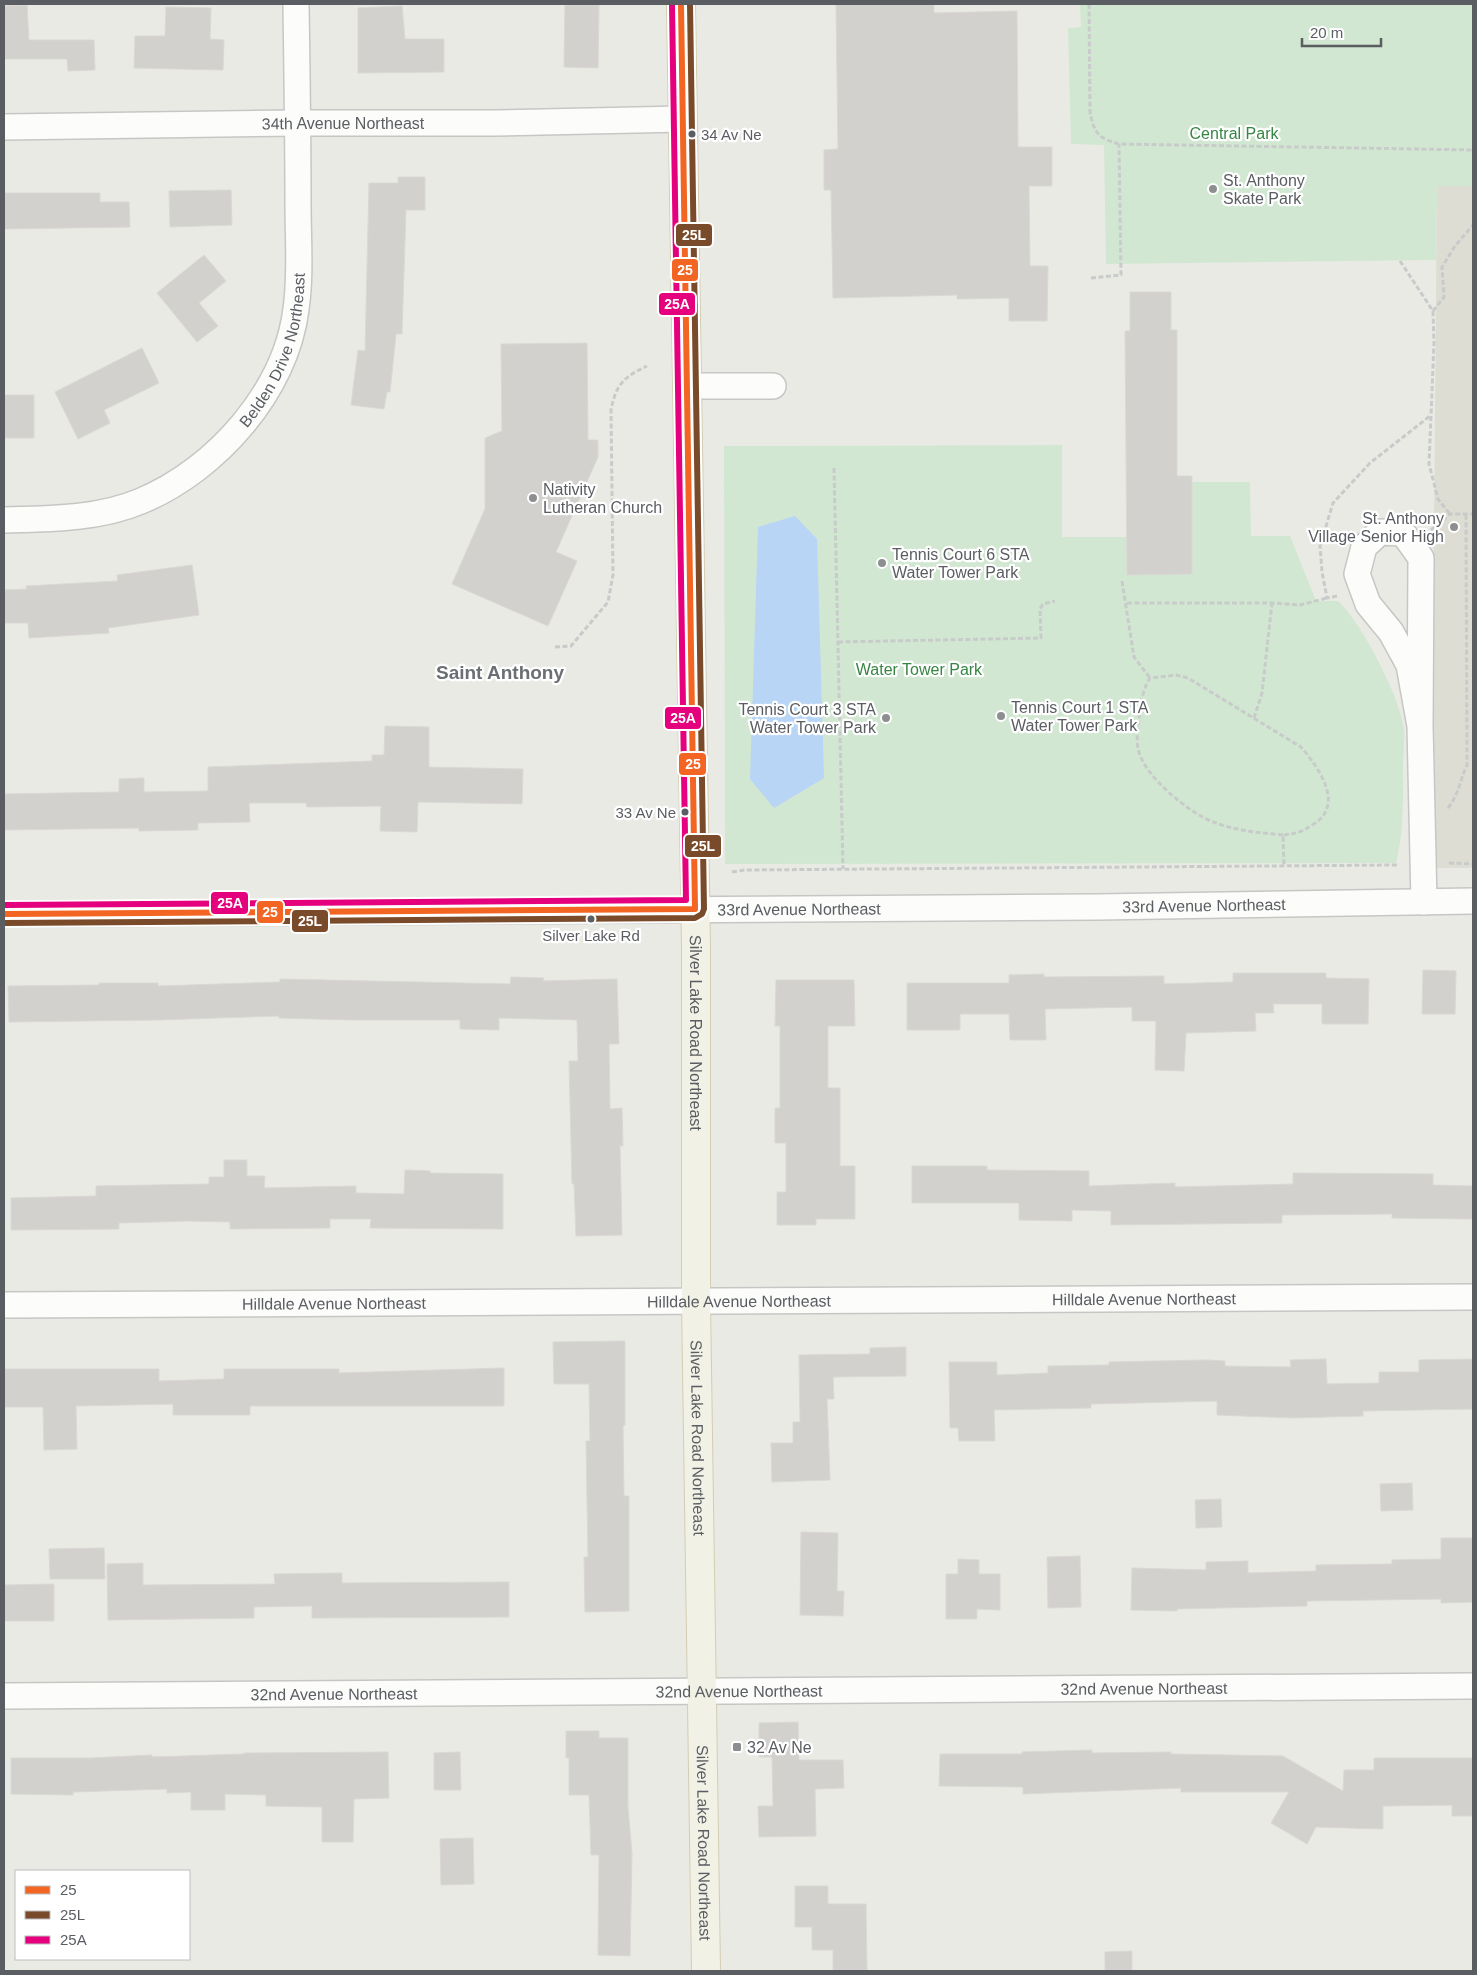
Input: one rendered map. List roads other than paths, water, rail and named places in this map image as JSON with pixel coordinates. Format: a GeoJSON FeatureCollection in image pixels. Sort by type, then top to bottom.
{"type":"FeatureCollection","features":[{"type":"Feature","properties":{"kind":"main road","name":"Silver Lake Road Northeast"},"geometry":{"type":"LineString","coordinates":[[681,4],[695,909],[696,1301],[706,1971]]}},
{"type":"Feature","properties":{"kind":"street","name":"Belden Drive Northeast"},"geometry":{"type":"LineString","coordinates":[[4,520],[42,519],[94,514],[141,501],[188,476],[226,445],[258,405],[282,360],[296,310],[298,123],[296,4]]}},
{"type":"Feature","properties":{"kind":"street","name":"34th Avenue Northeast"},"geometry":{"type":"LineString","coordinates":[[4,127],[298,123],[495,123],[682,119]]}},
{"type":"Feature","properties":{"kind":"street"},"geometry":{"type":"LineString","coordinates":[[688,386],[773,386]]}},
{"type":"Feature","properties":{"kind":"street"},"geometry":{"type":"LineString","coordinates":[[1420,726],[1409,666],[1391,632],[1368,604],[1357,574],[1364,547],[1380,532],[1403,533],[1422,558],[1420,726],[1424,902]]}},
{"type":"Feature","properties":{"kind":"street","name":"33rd Avenue Northeast"},"geometry":{"type":"LineString","coordinates":[[4,914],[695,909],[1473,900]]}},
{"type":"Feature","properties":{"kind":"street","name":"Hilldale Avenue Northeast"},"geometry":{"type":"LineString","coordinates":[[4,1305],[1473,1297]]}},
{"type":"Feature","properties":{"kind":"street","name":"32nd Avenue Northeast"},"geometry":{"type":"LineString","coordinates":[[4,1696],[1473,1686]]}},
{"type":"Feature","properties":{"kind":"water"},"geometry":{"type":"Polygon","coordinates":[[[795,516],[817,539],[824,778],[774,808],[750,779],[758,527],[795,516]]]}},
{"type":"Feature","properties":{"kind":"place","name":"34 Av Ne"},"geometry":{"type":"Point","coordinates":[692,134]}},
{"type":"Feature","properties":{"kind":"place","name":"St. Anthony Skate Park"},"geometry":{"type":"Point","coordinates":[1213,189]}},
{"type":"Feature","properties":{"kind":"place","name":"Nativity Lutheran Church"},"geometry":{"type":"Point","coordinates":[533,498]}},
{"type":"Feature","properties":{"kind":"place","name":"St. Anthony Village Senior High"},"geometry":{"type":"Point","coordinates":[1454,527]}},
{"type":"Feature","properties":{"kind":"place","name":"Tennis Court 6 STA Water Tower Park"},"geometry":{"type":"Point","coordinates":[882,563]}},
{"type":"Feature","properties":{"kind":"place","name":"Tennis Court 1 STA Water Tower Park"},"geometry":{"type":"Point","coordinates":[1001,716]}},
{"type":"Feature","properties":{"kind":"place","name":"Tennis Court 3 STA Water Tower Park"},"geometry":{"type":"Point","coordinates":[886,718]}},
{"type":"Feature","properties":{"kind":"place","name":"33 Av Ne"},"geometry":{"type":"Point","coordinates":[685,812]}},
{"type":"Feature","properties":{"kind":"place","name":"Silver Lake Rd"},"geometry":{"type":"Point","coordinates":[591,919]}},
{"type":"Feature","properties":{"kind":"place","name":"32 Av Ne"},"geometry":{"type":"Point","coordinates":[737,1747]}},
{"type":"Feature","properties":{"kind":"district","name":"Saint Anthony"},"geometry":{"type":"Point","coordinates":[500,672]}},
{"type":"Feature","properties":{"kind":"park label","name":"Central Park"},"geometry":{"type":"Point","coordinates":[1234,133]}},
{"type":"Feature","properties":{"kind":"park label","name":"Water Tower Park"},"geometry":{"type":"Point","coordinates":[919,669]}}]}
